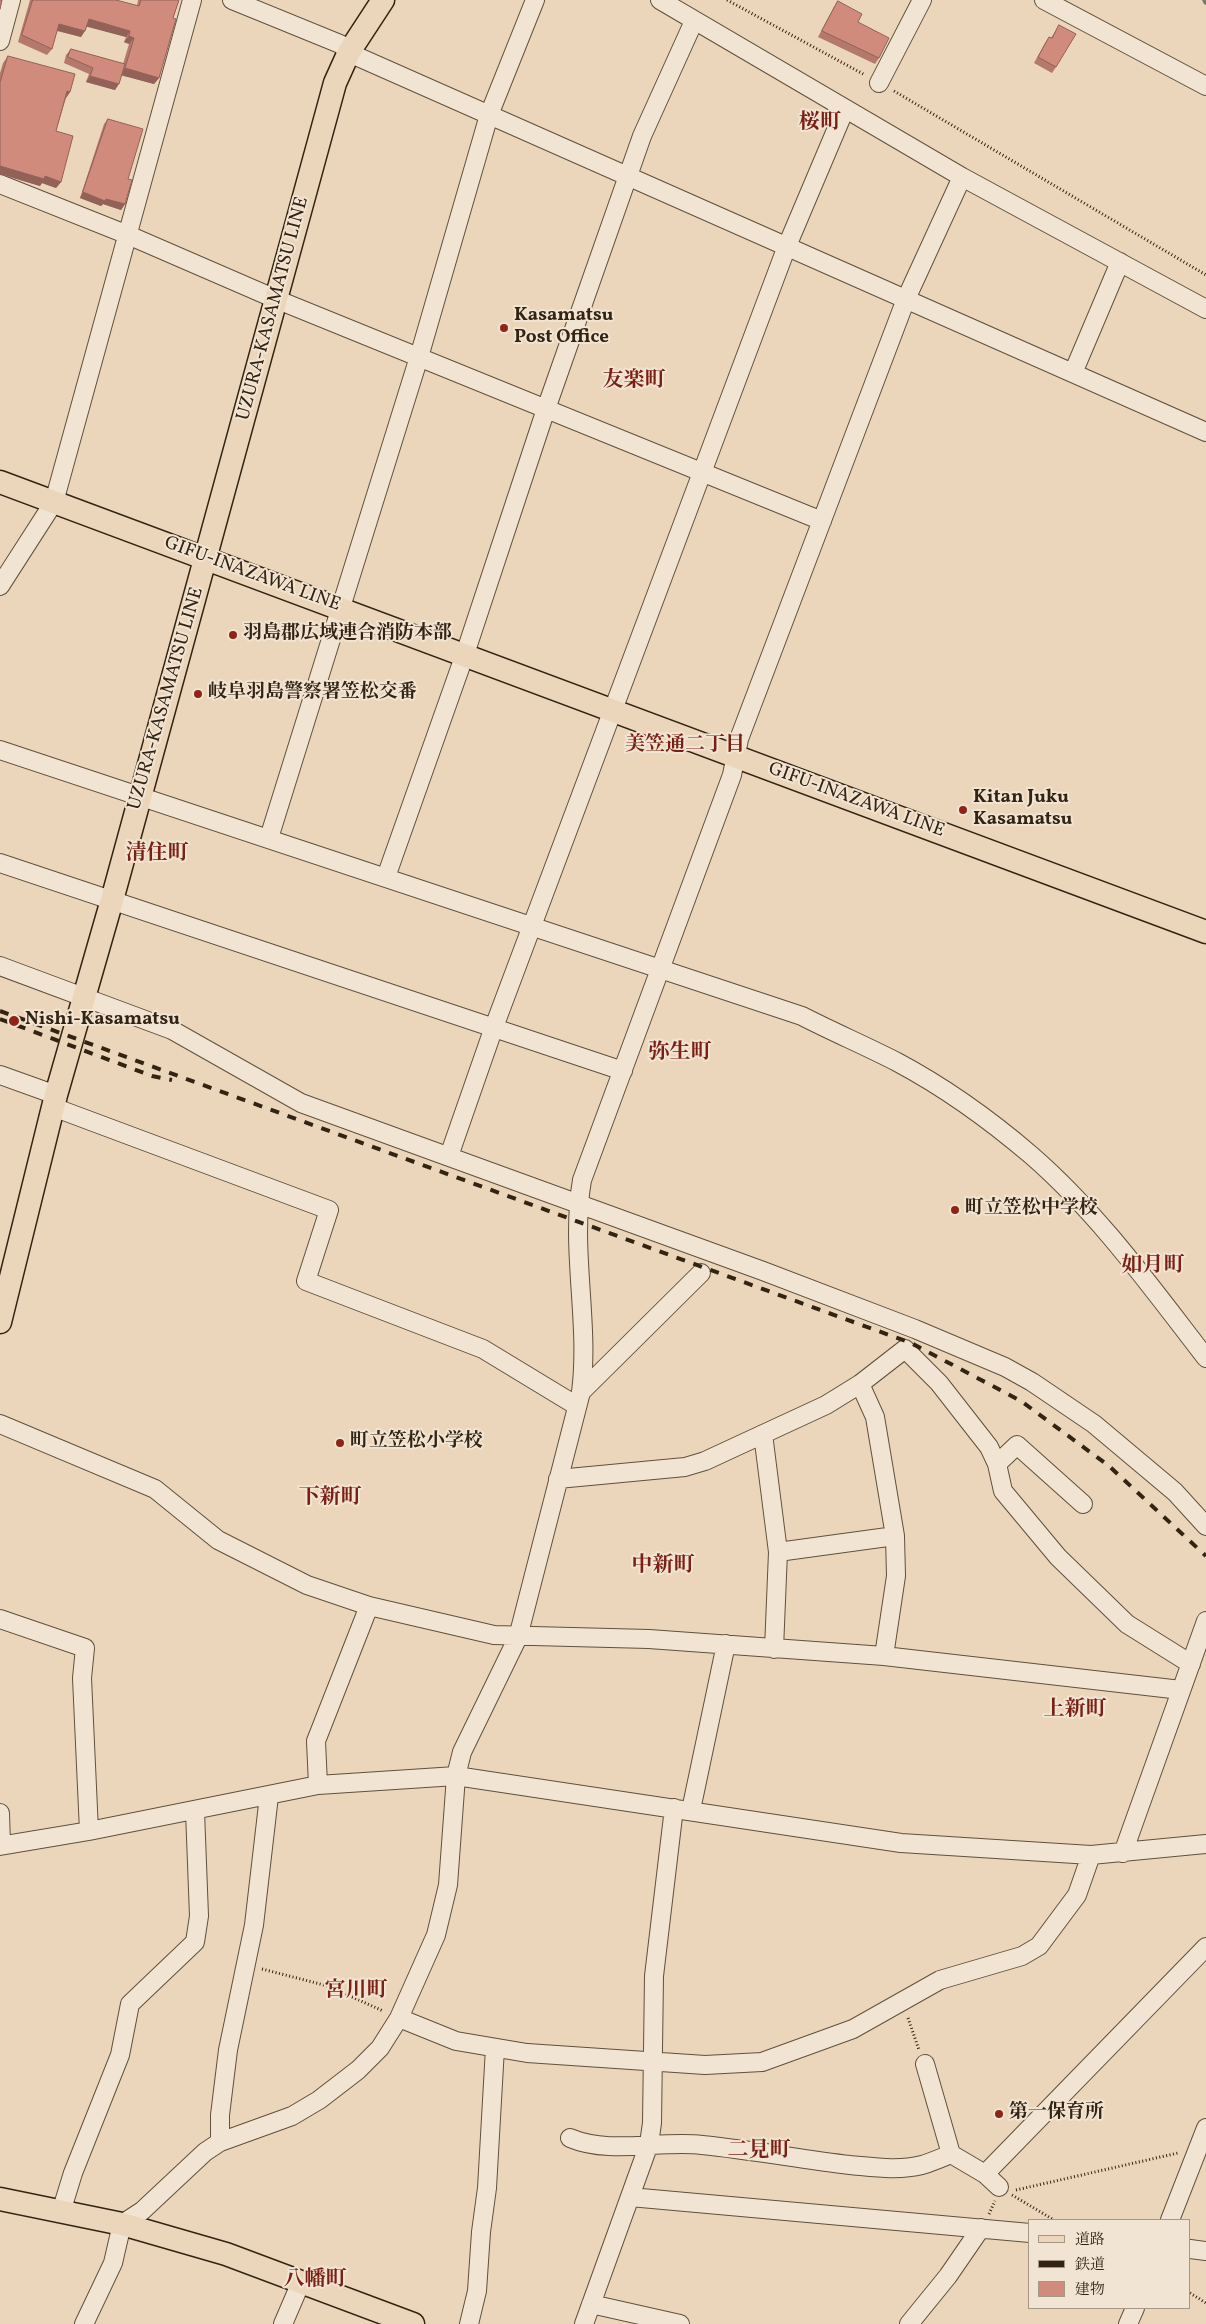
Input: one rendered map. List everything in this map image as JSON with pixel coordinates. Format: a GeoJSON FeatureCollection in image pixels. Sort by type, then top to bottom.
{"type":"FeatureCollection","features":[{"type":"Feature","properties":{"kind":"main road","name":"UZURA-KASAMATSU LINE"},"geometry":{"type":"LineString","coordinates":[[0,1322],[54,1101],[85,997],[278,300],[335,83],[349,52],[383,0]]}},
{"type":"Feature","properties":{"kind":"main road","name":"GIFU-INAZAWA LINE"},"geometry":{"type":"LineString","coordinates":[[0,482],[1206,932]]}},
{"type":"Feature","properties":{"kind":"main road"},"geometry":{"type":"LineString","coordinates":[[0,2199],[122,2224],[226,2254],[413,2324]]}},
{"type":"Feature","properties":{"kind":"street"},"geometry":{"type":"LineString","coordinates":[[0,41],[11,0]]}},
{"type":"Feature","properties":{"kind":"street"},"geometry":{"type":"LineString","coordinates":[[0,586],[54,502],[192,0]]}},
{"type":"Feature","properties":{"kind":"street"},"geometry":{"type":"LineString","coordinates":[[232,0],[340,44],[349,52],[489,115],[1206,432]]}},
{"type":"Feature","properties":{"kind":"street"},"geometry":{"type":"LineString","coordinates":[[269,838],[419,357],[489,115],[535,0]]}},
{"type":"Feature","properties":{"kind":"street"},"geometry":{"type":"LineString","coordinates":[[660,0],[962,177],[1206,309]]}},
{"type":"Feature","properties":{"kind":"street"},"geometry":{"type":"LineString","coordinates":[[879,82],[922,0]]}},
{"type":"Feature","properties":{"kind":"street"},"geometry":{"type":"LineString","coordinates":[[1044,0],[1206,86]]}},
{"type":"Feature","properties":{"kind":"street"},"geometry":{"type":"LineString","coordinates":[[386,877],[627,176],[642,136],[694,20]]}},
{"type":"Feature","properties":{"kind":"street"},"geometry":{"type":"LineString","coordinates":[[449,1156],[494,1027],[614,710],[701,472],[787,246],[845,109]]}},
{"type":"Feature","properties":{"kind":"street"},"geometry":{"type":"LineString","coordinates":[[84,2324],[113,2263],[122,2224],[142,2211],[206,2152],[220,2142],[292,2116],[319,2100],[358,2070],[374,2054],[399,2018],[436,1935],[448,1885],[456,1776],[462,1752],[518,1637],[579,1399],[585,1363],[578,1202],[582,1180],[732,775],[739,739],[906,299],[962,177]]}},
{"type":"Feature","properties":{"kind":"street"},"geometry":{"type":"LineString","coordinates":[[0,184],[128,235],[278,300],[822,521]]}},
{"type":"Feature","properties":{"kind":"street"},"geometry":{"type":"LineString","coordinates":[[1072,373],[1120,262]]}},
{"type":"Feature","properties":{"kind":"street"},"geometry":{"type":"LineString","coordinates":[[0,750],[802,1016],[898,1063],[969,1108],[1030,1155],[1081,1203],[1131,1260],[1206,1358]]}},
{"type":"Feature","properties":{"kind":"street"},"geometry":{"type":"LineString","coordinates":[[0,863],[623,1071]]}},
{"type":"Feature","properties":{"kind":"street"},"geometry":{"type":"LineString","coordinates":[[0,966],[172,1030],[301,1103],[578,1202],[915,1329],[1005,1368],[1032,1382],[1094,1424],[1175,1492],[1206,1526]]}},
{"type":"Feature","properties":{"kind":"street"},"geometry":{"type":"LineString","coordinates":[[0,1075],[54,1101],[329,1210],[306,1281],[483,1349],[579,1399]]}},
{"type":"Feature","properties":{"kind":"street"},"geometry":{"type":"LineString","coordinates":[[579,1399],[701,1273]]}},
{"type":"Feature","properties":{"kind":"street"},"geometry":{"type":"LineString","coordinates":[[558,1479],[686,1467],[705,1461],[826,1405],[860,1384],[905,1349],[940,1383],[989,1447],[997,1464],[1003,1491],[1058,1557],[1127,1624],[1191,1664]]}},
{"type":"Feature","properties":{"kind":"street"},"geometry":{"type":"LineString","coordinates":[[860,1384],[875,1417],[895,1536],[896,1576],[884,1656]]}},
{"type":"Feature","properties":{"kind":"street"},"geometry":{"type":"LineString","coordinates":[[0,1424],[155,1489],[218,1540],[307,1585],[369,1606],[494,1635],[649,1639],[884,1656],[1181,1690]]}},
{"type":"Feature","properties":{"kind":"street"},"geometry":{"type":"LineString","coordinates":[[763,1434],[778,1552],[774,1649]]}},
{"type":"Feature","properties":{"kind":"street"},"geometry":{"type":"LineString","coordinates":[[997,1464],[1016,1445],[1083,1504]]}},
{"type":"Feature","properties":{"kind":"street"},"geometry":{"type":"LineString","coordinates":[[778,1552],[895,1536]]}},
{"type":"Feature","properties":{"kind":"street"},"geometry":{"type":"LineString","coordinates":[[318,1785],[316,1741],[369,1606]]}},
{"type":"Feature","properties":{"kind":"street"},"geometry":{"type":"LineString","coordinates":[[0,1619],[85,1648],[82,1678],[89,1831]]}},
{"type":"Feature","properties":{"kind":"street"},"geometry":{"type":"LineString","coordinates":[[1123,1853],[1206,1621]]}},
{"type":"Feature","properties":{"kind":"street"},"geometry":{"type":"LineString","coordinates":[[584,2324],[649,2144],[652,2123],[651,2061],[654,1976],[683,1809],[726,1644]]}},
{"type":"Feature","properties":{"kind":"street"},"geometry":{"type":"LineString","coordinates":[[0,1813],[0,1846],[194,1811],[318,1785],[456,1776],[901,1843],[1092,1855],[1206,1844]]}},
{"type":"Feature","properties":{"kind":"street"},"geometry":{"type":"LineString","coordinates":[[220,2142],[220,2115],[228,2050],[254,1925],[270,1796]]}},
{"type":"Feature","properties":{"kind":"street"},"geometry":{"type":"LineString","coordinates":[[61,2212],[73,2173],[120,2055],[130,2004],[195,1942],[199,1916],[194,1811]]}},
{"type":"Feature","properties":{"kind":"street"},"geometry":{"type":"LineString","coordinates":[[399,2018],[456,2040],[527,2053],[705,2065],[762,2062],[853,2029],[940,1980],[1022,1956],[1039,1946],[1077,1895],[1092,1855]]}},
{"type":"Feature","properties":{"kind":"street"},"geometry":{"type":"LineString","coordinates":[[985,2174],[1206,1947]]}},
{"type":"Feature","properties":{"kind":"street"},"geometry":{"type":"LineString","coordinates":[[469,2324],[477,2291],[481,2232],[487,2188],[495,2048]]}},
{"type":"Feature","properties":{"kind":"street"},"geometry":{"type":"LineString","coordinates":[[925,2064],[950,2154],[985,2174],[1002,2191]]}},
{"type":"Feature","properties":{"kind":"street"},"geometry":{"type":"LineString","coordinates":[[1170,2219],[1206,2128]]}},
{"type":"Feature","properties":{"kind":"street"},"geometry":{"type":"LineString","coordinates":[[570,2138],[613,2146],[702,2144],[816,2161],[887,2168],[921,2165],[950,2154]]}},
{"type":"Feature","properties":{"kind":"street"},"geometry":{"type":"LineString","coordinates":[[630,2197],[1028,2233]]}},
{"type":"Feature","properties":{"kind":"street"},"geometry":{"type":"LineString","coordinates":[[909,2324],[948,2276],[981,2228]]}},
{"type":"Feature","properties":{"kind":"street"},"geometry":{"type":"LineString","coordinates":[[1191,2249],[1206,2251]]}},
{"type":"Feature","properties":{"kind":"street"},"geometry":{"type":"LineString","coordinates":[[283,2324],[301,2282]]}},
{"type":"Feature","properties":{"kind":"street"},"geometry":{"type":"LineString","coordinates":[[591,2304],[680,2324]]}},
{"type":"Feature","properties":{"kind":"street"},"geometry":{"type":"LineString","coordinates":[[1128,2324],[1135,2309]]}},
{"type":"Feature","properties":{"kind":"path"},"geometry":{"type":"LineString","coordinates":[[726,0],[879,82],[1206,275]]}},
{"type":"Feature","properties":{"kind":"path"},"geometry":{"type":"LineString","coordinates":[[246,1965],[328,1986],[399,2018]]}},
{"type":"Feature","properties":{"kind":"path"},"geometry":{"type":"LineString","coordinates":[[902,2001],[925,2064]]}},
{"type":"Feature","properties":{"kind":"path"},"geometry":{"type":"LineString","coordinates":[[981,2228],[1002,2191],[1197,2149]]}},
{"type":"Feature","properties":{"kind":"path"},"geometry":{"type":"LineString","coordinates":[[1002,2191],[1052,2219]]}},
{"type":"Feature","properties":{"kind":"path"},"geometry":{"type":"LineString","coordinates":[[1191,2294],[1206,2303]]}},
{"type":"Feature","properties":{"kind":"building"},"geometry":{"type":"Polygon","coordinates":[[[33,0],[116,0],[139,6],[141,0],[179,0],[173,18],[176,19],[159,78],[125,68],[134,38],[129,36],[130,31],[89,19],[85,31],[59,24],[52,49],[22,35],[33,0]]]}},
{"type":"Feature","properties":{"kind":"building"},"geometry":{"type":"Polygon","coordinates":[[[838,1],[862,14],[858,22],[889,38],[879,58],[822,31],[838,1]]]}},
{"type":"Feature","properties":{"kind":"building"},"geometry":{"type":"Polygon","coordinates":[[[1059,25],[1076,34],[1056,67],[1038,57],[1049,37],[1052,38],[1059,25]]]}},
{"type":"Feature","properties":{"kind":"building"},"geometry":{"type":"Polygon","coordinates":[[[71,49],[125,64],[119,84],[90,76],[93,68],[68,57],[71,49]]]}},
{"type":"Feature","properties":{"kind":"building"},"geometry":{"type":"Polygon","coordinates":[[[8,56],[75,74],[70,92],[67,91],[56,131],[73,136],[61,182],[45,176],[44,179],[0,166],[0,83],[8,56]]]}},
{"type":"Feature","properties":{"kind":"building"},"geometry":{"type":"Polygon","coordinates":[[[108,119],[143,129],[128,179],[132,180],[125,204],[106,199],[105,201],[83,192],[108,119]]]}},
{"type":"Feature","properties":{"kind":"railway"},"geometry":{"type":"LineString","coordinates":[[0,1011],[911,1343],[1021,1401],[1109,1466],[1206,1556]]}},
{"type":"Feature","properties":{"kind":"railway"},"geometry":{"type":"LineString","coordinates":[[0,1019],[152,1076],[172,1080]]}},
{"type":"Feature","properties":{"kind":"place","name":"Kasamatsu Post Office"},"geometry":{"type":"Point","coordinates":[504,328]}},
{"type":"Feature","properties":{"kind":"place","name":"羽島郡広域連合消防本部"},"geometry":{"type":"Point","coordinates":[233,635]}},
{"type":"Feature","properties":{"kind":"place","name":"岐阜羽島警察署笠松交番"},"geometry":{"type":"Point","coordinates":[198,694]}},
{"type":"Feature","properties":{"kind":"place","name":"Kitan Juku Kasamatsu"},"geometry":{"type":"Point","coordinates":[963,810]}},
{"type":"Feature","properties":{"kind":"place","name":"Nishi-Kasamatsu"},"geometry":{"type":"Point","coordinates":[14,1021]}},
{"type":"Feature","properties":{"kind":"place","name":"町立笠松中学校"},"geometry":{"type":"Point","coordinates":[955,1210]}},
{"type":"Feature","properties":{"kind":"place","name":"町立笠松小学校"},"geometry":{"type":"Point","coordinates":[340,1443]}},
{"type":"Feature","properties":{"kind":"place","name":"第一保育所"},"geometry":{"type":"Point","coordinates":[999,2114]}},
{"type":"Feature","properties":{"kind":"district","name":"桜町"},"geometry":{"type":"Point","coordinates":[820,124]}},
{"type":"Feature","properties":{"kind":"district","name":"友楽町"},"geometry":{"type":"Point","coordinates":[634,382]}},
{"type":"Feature","properties":{"kind":"district","name":"美笠通二丁目"},"geometry":{"type":"Point","coordinates":[685,746]}},
{"type":"Feature","properties":{"kind":"district","name":"清住町"},"geometry":{"type":"Point","coordinates":[157,855]}},
{"type":"Feature","properties":{"kind":"district","name":"弥生町"},"geometry":{"type":"Point","coordinates":[680,1054]}},
{"type":"Feature","properties":{"kind":"district","name":"如月町"},"geometry":{"type":"Point","coordinates":[1153,1267]}},
{"type":"Feature","properties":{"kind":"district","name":"下新町"},"geometry":{"type":"Point","coordinates":[330,1499]}},
{"type":"Feature","properties":{"kind":"district","name":"中新町"},"geometry":{"type":"Point","coordinates":[663,1567]}},
{"type":"Feature","properties":{"kind":"district","name":"上新町"},"geometry":{"type":"Point","coordinates":[1075,1711]}},
{"type":"Feature","properties":{"kind":"district","name":"宮川町"},"geometry":{"type":"Point","coordinates":[356,1992]}},
{"type":"Feature","properties":{"kind":"district","name":"二見町"},"geometry":{"type":"Point","coordinates":[759,2152]}},
{"type":"Feature","properties":{"kind":"district","name":"八幡町"},"geometry":{"type":"Point","coordinates":[315,2281]}}]}
